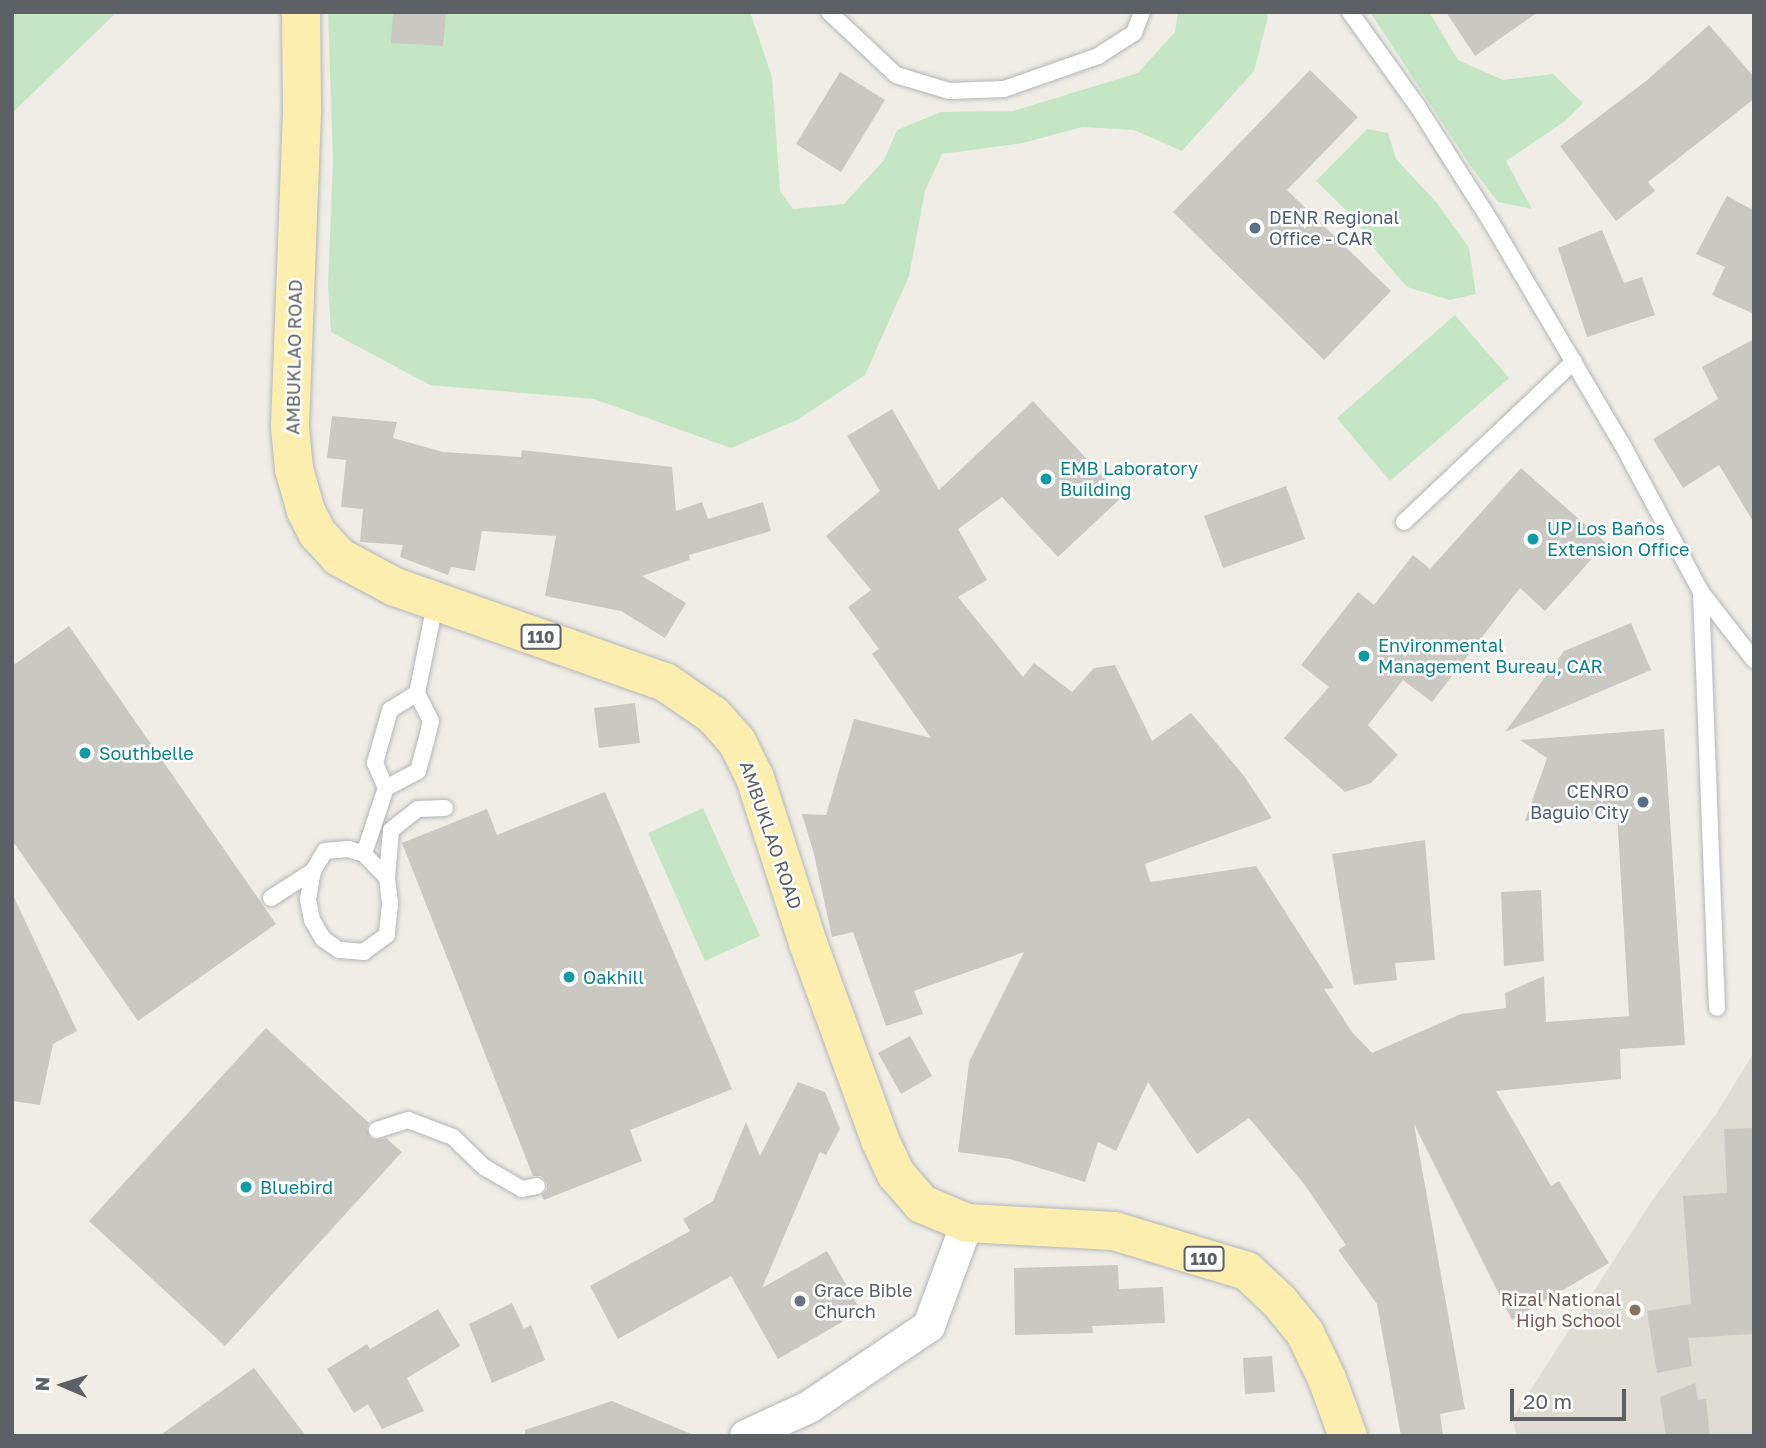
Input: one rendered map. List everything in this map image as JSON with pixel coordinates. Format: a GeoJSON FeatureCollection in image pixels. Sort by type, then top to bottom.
{"type":"FeatureCollection","features":[{"type":"Feature","properties":{"kind":"main road","name":"AMBUKLAO ROAD"},"geometry":{"type":"LineString","coordinates":[[301,12],[302,113],[290,427],[294,469],[306,511],[317,533],[339,557],[396,587],[665,682],[713,715],[737,742],[755,778],[812,954],[863,1098],[896,1174],[922,1204],[967,1223],[1114,1231],[1247,1271],[1279,1301],[1305,1333],[1327,1379],[1348,1436]]}},
{"type":"Feature","properties":{"kind":"street"},"geometry":{"type":"LineString","coordinates":[[746,1436],[809,1406],[929,1326],[967,1223]]}},
{"type":"Feature","properties":{"kind":"lane"},"geometry":{"type":"LineString","coordinates":[[829,12],[897,75],[949,91],[1004,89],[1098,55],[1134,33],[1142,12]]}},
{"type":"Feature","properties":{"kind":"lane"},"geometry":{"type":"LineString","coordinates":[[1350,12],[1425,119],[1574,360],[1701,592],[1754,660]]}},
{"type":"Feature","properties":{"kind":"lane"},"geometry":{"type":"LineString","coordinates":[[1404,522],[1574,360]]}},
{"type":"Feature","properties":{"kind":"lane"},"geometry":{"type":"LineString","coordinates":[[1701,592],[1717,1008]]}},
{"type":"Feature","properties":{"kind":"lane"},"geometry":{"type":"LineString","coordinates":[[386,788],[418,771],[431,721],[417,693],[436,599]]}},
{"type":"Feature","properties":{"kind":"lane"},"geometry":{"type":"LineString","coordinates":[[364,854],[386,788],[375,763],[390,710],[417,693]]}},
{"type":"Feature","properties":{"kind":"lane"},"geometry":{"type":"LineString","coordinates":[[387,878],[364,854],[348,849],[325,851],[313,871],[308,899],[312,920],[323,939],[340,950],[364,952],[387,935],[390,904],[387,878],[391,830],[418,809],[445,808]]}},
{"type":"Feature","properties":{"kind":"lane"},"geometry":{"type":"LineString","coordinates":[[271,898],[313,871]]}},
{"type":"Feature","properties":{"kind":"lane"},"geometry":{"type":"LineString","coordinates":[[377,1130],[408,1120],[453,1137],[484,1167],[522,1189],[537,1186]]}},
{"type":"Feature","properties":{"kind":"shaded area"},"geometry":{"type":"Polygon","coordinates":[[[1754,1052],[1754,1436],[1517,1436],[1512,1419],[1651,1202],[1718,1111],[1754,1052]]]}},
{"type":"Feature","properties":{"kind":"green space"},"geometry":{"type":"Polygon","coordinates":[[[12,12],[117,12],[12,113],[12,12]]]}},
{"type":"Feature","properties":{"kind":"green space"},"geometry":{"type":"Polygon","coordinates":[[[328,12],[750,12],[772,77],[780,191],[793,209],[844,204],[884,160],[897,130],[941,112],[1013,111],[1138,73],[1175,32],[1178,12],[1266,12],[1268,17],[1254,71],[1182,151],[1134,130],[1082,127],[1023,143],[942,154],[925,191],[909,276],[865,375],[797,420],[731,448],[594,399],[430,385],[331,332],[328,285],[333,161],[328,12]]]}},
{"type":"Feature","properties":{"kind":"green space"},"geometry":{"type":"Polygon","coordinates":[[[1370,12],[1429,12],[1458,60],[1503,80],[1553,74],[1583,103],[1565,121],[1506,161],[1532,209],[1498,202],[1472,168],[1370,12]]]}},
{"type":"Feature","properties":{"kind":"green space"},"geometry":{"type":"Polygon","coordinates":[[[1367,129],[1388,133],[1396,159],[1437,203],[1469,248],[1476,294],[1450,300],[1407,287],[1377,252],[1353,217],[1316,181],[1367,129]]]}},
{"type":"Feature","properties":{"kind":"green space"},"geometry":{"type":"Polygon","coordinates":[[[1455,315],[1509,378],[1390,481],[1337,418],[1455,315]]]}},
{"type":"Feature","properties":{"kind":"green space"},"geometry":{"type":"Polygon","coordinates":[[[703,808],[760,936],[705,961],[648,833],[703,808]]]}},
{"type":"Feature","properties":{"kind":"building"},"geometry":{"type":"Polygon","coordinates":[[[393,12],[446,12],[443,46],[391,43],[393,12]]]}},
{"type":"Feature","properties":{"kind":"building"},"geometry":{"type":"Polygon","coordinates":[[[1446,12],[1538,12],[1475,56],[1446,12]]]}},
{"type":"Feature","properties":{"kind":"building"},"geometry":{"type":"Polygon","coordinates":[[[1709,25],[1754,77],[1754,99],[1648,182],[1655,191],[1616,221],[1560,146],[1646,81],[1709,25]]]}},
{"type":"Feature","properties":{"kind":"building"},"geometry":{"type":"Polygon","coordinates":[[[1310,70],[1358,117],[1287,190],[1391,291],[1324,360],[1173,212],[1310,70]]]}},
{"type":"Feature","properties":{"kind":"building"},"geometry":{"type":"Polygon","coordinates":[[[840,72],[885,100],[841,172],[796,144],[840,72]]]}},
{"type":"Feature","properties":{"kind":"building"},"geometry":{"type":"Polygon","coordinates":[[[1727,196],[1751,209],[1754,204],[1754,314],[1712,295],[1725,267],[1696,254],[1727,196]]]}},
{"type":"Feature","properties":{"kind":"building"},"geometry":{"type":"Polygon","coordinates":[[[1602,230],[1624,283],[1642,277],[1655,315],[1587,337],[1558,248],[1602,230]]]}},
{"type":"Feature","properties":{"kind":"building"},"geometry":{"type":"Polygon","coordinates":[[[1754,339],[1754,523],[1719,465],[1683,488],[1653,439],[1718,399],[1702,367],[1754,339]]]}},
{"type":"Feature","properties":{"kind":"building"},"geometry":{"type":"Polygon","coordinates":[[[1033,401],[1122,497],[1058,557],[1002,497],[958,529],[987,580],[958,597],[1023,677],[1034,663],[1072,692],[1094,668],[1115,665],[1152,741],[1191,713],[1244,776],[1272,818],[1145,864],[1150,882],[1256,866],[1334,988],[1324,989],[1352,1032],[1372,1053],[1461,1014],[1506,1008],[1505,993],[1544,976],[1546,1022],[1629,1016],[1617,813],[1525,821],[1547,758],[1520,740],[1664,729],[1685,1045],[1620,1049],[1621,1079],[1496,1091],[1551,1186],[1559,1181],[1609,1263],[1512,1320],[1414,1124],[1465,1409],[1440,1414],[1443,1436],[1401,1436],[1377,1304],[1338,1250],[1346,1245],[1304,1184],[1249,1118],[1197,1154],[1148,1082],[1116,1151],[1098,1142],[1085,1182],[1010,1159],[958,1152],[969,1062],[1024,952],[914,991],[923,1014],[886,1026],[853,932],[832,937],[814,854],[802,814],[826,815],[854,719],[931,738],[872,654],[879,649],[848,607],[871,590],[826,536],[880,491],[847,436],[892,409],[939,490],[1033,401]]]}},
{"type":"Feature","properties":{"kind":"building"},"geometry":{"type":"Polygon","coordinates":[[[332,416],[397,422],[393,438],[443,452],[521,457],[522,450],[672,467],[676,511],[702,502],[708,519],[763,502],[771,531],[689,555],[690,560],[642,576],[686,603],[665,638],[621,611],[545,596],[556,536],[482,531],[475,571],[451,567],[448,575],[400,557],[403,545],[360,542],[363,509],[341,507],[346,460],[327,458],[332,416]]]}},
{"type":"Feature","properties":{"kind":"building"},"geometry":{"type":"Polygon","coordinates":[[[1521,468],[1606,543],[1545,611],[1520,588],[1432,702],[1403,680],[1368,725],[1398,755],[1371,783],[1345,792],[1284,738],[1329,687],[1301,665],[1358,592],[1374,605],[1413,555],[1430,569],[1521,468]]]}},
{"type":"Feature","properties":{"kind":"building"},"geometry":{"type":"Polygon","coordinates":[[[1286,486],[1305,539],[1223,568],[1204,516],[1286,486]]]}},
{"type":"Feature","properties":{"kind":"building"},"geometry":{"type":"Polygon","coordinates":[[[1631,623],[1651,670],[1505,732],[1564,651],[1631,623]]]}},
{"type":"Feature","properties":{"kind":"building","name":"Southbelle"},"geometry":{"type":"Polygon","coordinates":[[[69,626],[276,924],[138,1021],[12,840],[12,666],[69,626]]]}},
{"type":"Feature","properties":{"kind":"building"},"geometry":{"type":"Polygon","coordinates":[[[635,703],[640,743],[599,748],[594,708],[635,703]]]}},
{"type":"Feature","properties":{"kind":"building","name":"Oakhill"},"geometry":{"type":"Polygon","coordinates":[[[605,792],[732,1089],[630,1130],[642,1161],[544,1200],[541,1195],[547,1190],[547,1183],[541,1176],[533,1176],[402,843],[487,809],[497,835],[605,792]]]}},
{"type":"Feature","properties":{"kind":"building"},"geometry":{"type":"Polygon","coordinates":[[[1425,840],[1435,960],[1395,963],[1397,980],[1354,985],[1332,854],[1425,840]]]}},
{"type":"Feature","properties":{"kind":"building"},"geometry":{"type":"Polygon","coordinates":[[[1541,890],[1544,961],[1504,966],[1501,892],[1541,890]]]}},
{"type":"Feature","properties":{"kind":"building"},"geometry":{"type":"Polygon","coordinates":[[[12,893],[77,1031],[53,1044],[40,1105],[12,1101],[12,893]]]}},
{"type":"Feature","properties":{"kind":"building","name":"Bluebird"},"geometry":{"type":"Polygon","coordinates":[[[266,1028],[369,1123],[367,1128],[370,1137],[375,1140],[386,1138],[402,1152],[225,1346],[89,1221],[266,1028]]]}},
{"type":"Feature","properties":{"kind":"building"},"geometry":{"type":"Polygon","coordinates":[[[910,1036],[932,1076],[901,1094],[878,1053],[910,1036]]]}},
{"type":"Feature","properties":{"kind":"building"},"geometry":{"type":"Polygon","coordinates":[[[798,1082],[825,1092],[840,1129],[826,1155],[820,1152],[762,1288],[827,1251],[861,1311],[778,1359],[731,1276],[618,1339],[590,1286],[690,1231],[683,1219],[713,1201],[746,1122],[760,1156],[798,1082]]]}},
{"type":"Feature","properties":{"kind":"building"},"geometry":{"type":"Polygon","coordinates":[[[1754,1128],[1754,1334],[1688,1338],[1692,1366],[1657,1373],[1647,1311],[1691,1304],[1683,1196],[1727,1193],[1724,1129],[1754,1128]]]}},
{"type":"Feature","properties":{"kind":"building"},"geometry":{"type":"Polygon","coordinates":[[[1118,1265],[1119,1289],[1163,1287],[1165,1323],[1092,1326],[1093,1333],[1015,1335],[1014,1268],[1118,1265]]]}},
{"type":"Feature","properties":{"kind":"building"},"geometry":{"type":"Polygon","coordinates":[[[512,1303],[524,1329],[531,1325],[545,1360],[492,1383],[469,1324],[512,1303]]]}},
{"type":"Feature","properties":{"kind":"building"},"geometry":{"type":"Polygon","coordinates":[[[438,1309],[460,1346],[407,1378],[424,1411],[382,1429],[368,1404],[354,1413],[327,1369],[367,1344],[370,1349],[438,1309]]]}},
{"type":"Feature","properties":{"kind":"building"},"geometry":{"type":"Polygon","coordinates":[[[1272,1356],[1275,1392],[1245,1394],[1243,1358],[1272,1356]]]}},
{"type":"Feature","properties":{"kind":"building"},"geometry":{"type":"Polygon","coordinates":[[[254,1368],[306,1436],[159,1436],[254,1368]]]}},
{"type":"Feature","properties":{"kind":"building"},"geometry":{"type":"Polygon","coordinates":[[[1695,1383],[1698,1400],[1706,1399],[1710,1436],[1666,1436],[1660,1397],[1695,1383]]]}},
{"type":"Feature","properties":{"kind":"building"},"geometry":{"type":"Polygon","coordinates":[[[612,1401],[696,1436],[525,1436],[525,1430],[612,1401]]]}},
{"type":"Feature","properties":{"kind":"place","name":"DENR Regional Office - CAR"},"geometry":{"type":"Point","coordinates":[1255,228]}},
{"type":"Feature","properties":{"kind":"place","name":"EMB Laboratory Building"},"geometry":{"type":"Point","coordinates":[1046,479]}},
{"type":"Feature","properties":{"kind":"place","name":"UP Los Baños Extension Office"},"geometry":{"type":"Point","coordinates":[1533,539]}},
{"type":"Feature","properties":{"kind":"place","name":"Environmental Management Bureau, CAR"},"geometry":{"type":"Point","coordinates":[1364,656]}},
{"type":"Feature","properties":{"kind":"place","name":"Southbelle"},"geometry":{"type":"Point","coordinates":[85,753]}},
{"type":"Feature","properties":{"kind":"place","name":"CENRO Baguio City"},"geometry":{"type":"Point","coordinates":[1643,802]}},
{"type":"Feature","properties":{"kind":"place","name":"Oakhill"},"geometry":{"type":"Point","coordinates":[569,977]}},
{"type":"Feature","properties":{"kind":"place","name":"Bluebird"},"geometry":{"type":"Point","coordinates":[246,1187]}},
{"type":"Feature","properties":{"kind":"place","name":"Grace Bible Church"},"geometry":{"type":"Point","coordinates":[800,1301]}},
{"type":"Feature","properties":{"kind":"place","name":"Rizal National High School"},"geometry":{"type":"Point","coordinates":[1635,1310]}}]}
